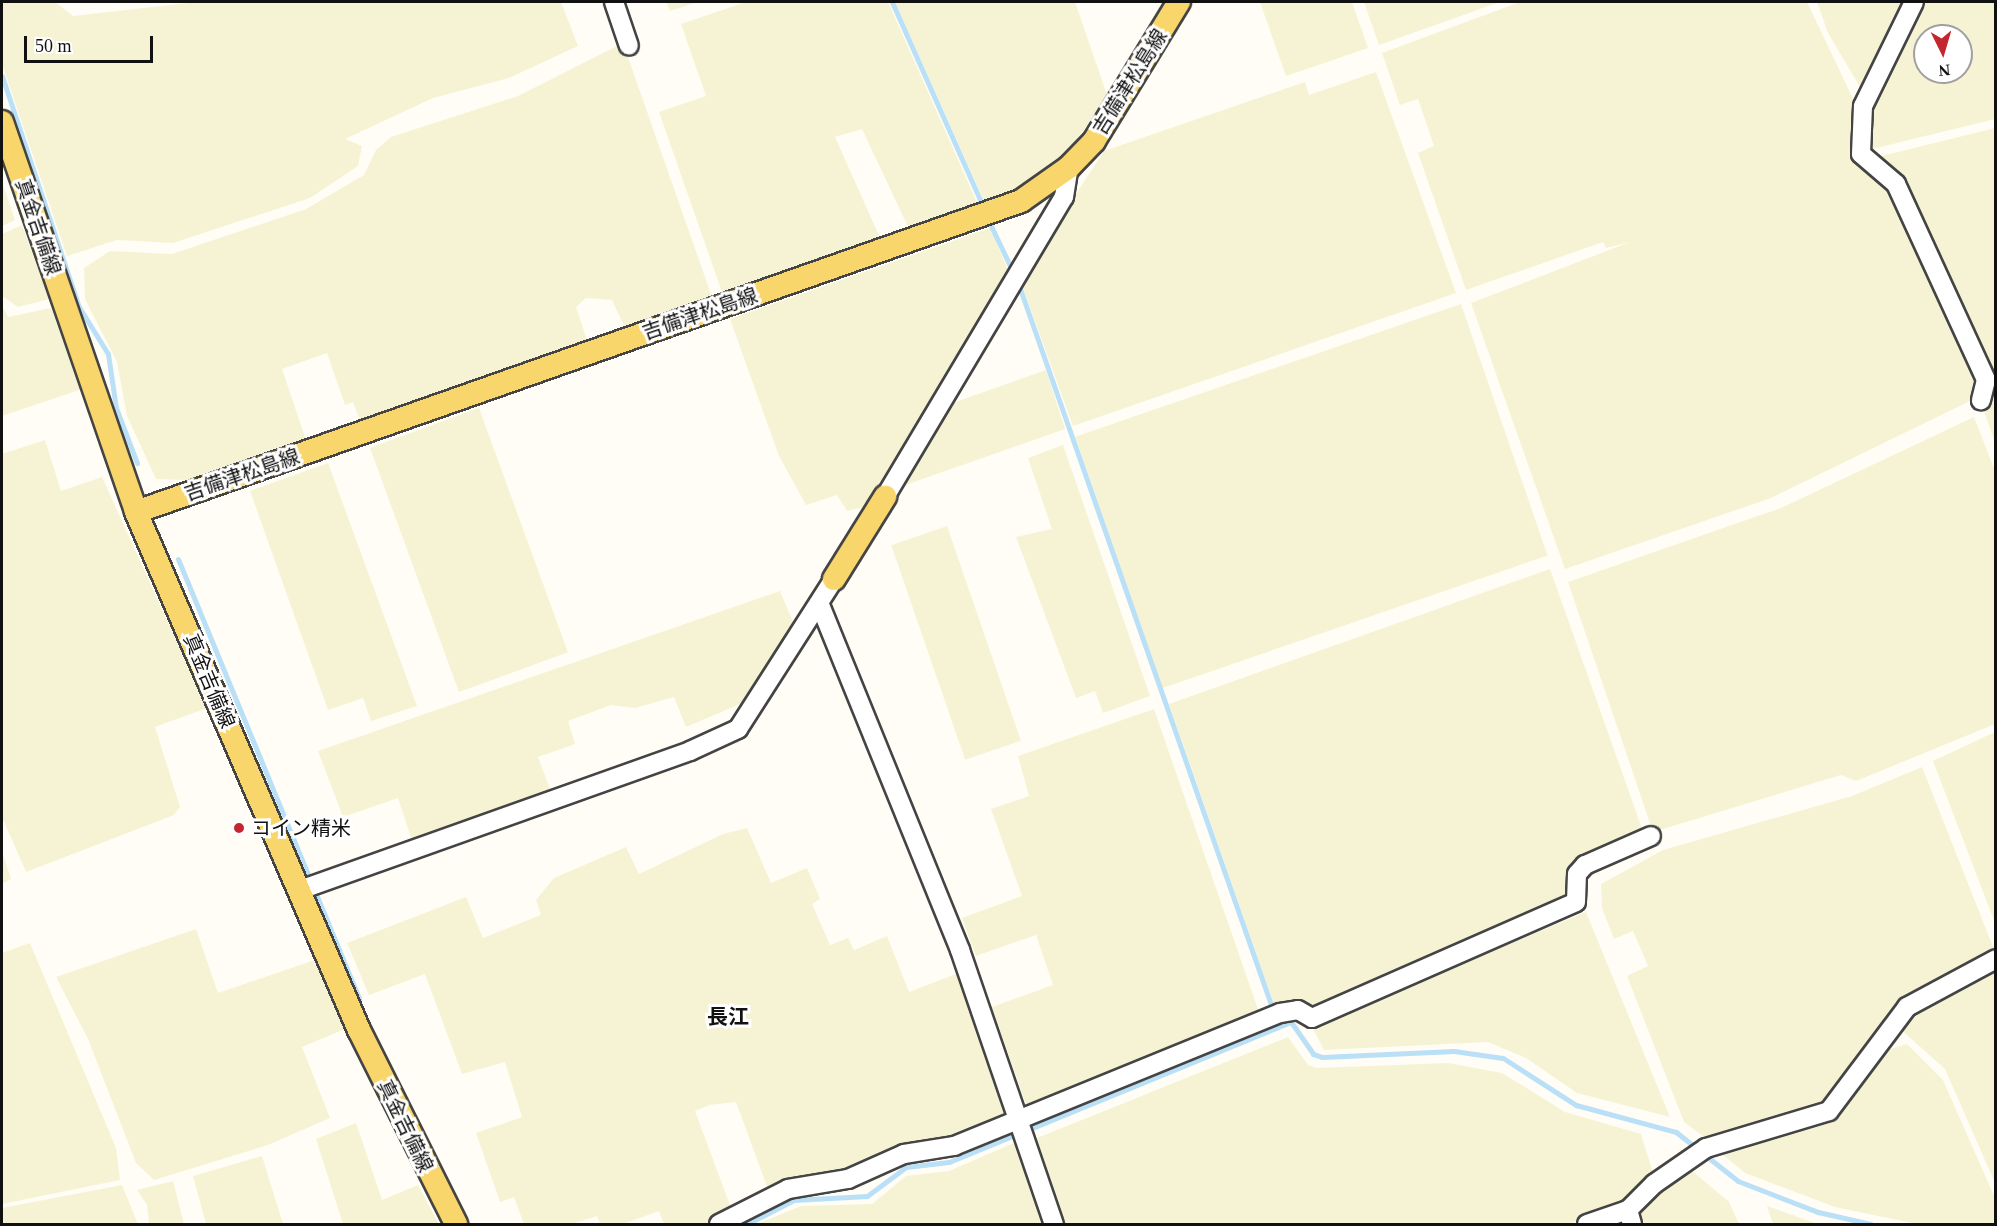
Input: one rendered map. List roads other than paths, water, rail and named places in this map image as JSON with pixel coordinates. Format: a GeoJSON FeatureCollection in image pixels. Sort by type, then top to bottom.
{"type":"FeatureCollection","features":[{"type":"Feature","properties":{"kind":"main road","name":"吉備津松島線"},"geometry":{"type":"LineString","coordinates":[[136,512],[1021,201],[1069,167],[1094,141],[1179,2]]}},
{"type":"Feature","properties":{"kind":"main road","name":"真金吉備線"},"geometry":{"type":"LineString","coordinates":[[2,122],[136,512],[359,1030],[456,1224]]}},
{"type":"Feature","properties":{"kind":"main road"},"geometry":{"type":"LineString","coordinates":[[834,579],[885,497]]}},
{"type":"Feature","properties":{"kind":"street"},"geometry":{"type":"LineString","coordinates":[[614,2],[629,46]]}},
{"type":"Feature","properties":{"kind":"street"},"geometry":{"type":"LineString","coordinates":[[1914,2],[1863,106],[1861,154],[1896,184],[1986,380],[1981,400]]}},
{"type":"Feature","properties":{"kind":"street"},"geometry":{"type":"LineString","coordinates":[[885,497],[1064,197],[1069,167]]}},
{"type":"Feature","properties":{"kind":"street"},"geometry":{"type":"LineString","coordinates":[[300,890],[690,751],[738,729],[820,605],[834,579]]}},
{"type":"Feature","properties":{"kind":"street"},"geometry":{"type":"LineString","coordinates":[[820,605],[898,785],[1019,1119],[1054,1224]]}},
{"type":"Feature","properties":{"kind":"street"},"geometry":{"type":"LineString","coordinates":[[719,1224],[788,1189],[848,1179],[904,1154],[954,1146],[1280,1013],[1298,1010],[1312,1018],[1576,902],[1577,874],[1585,865],[1651,836]]}},
{"type":"Feature","properties":{"kind":"street"},"geometry":{"type":"LineString","coordinates":[[1587,1224],[1630,1217],[1654,1184],[1706,1148],[1829,1111],[1907,1007],[1995,959]]}},
{"type":"Feature","properties":{"kind":"waterway"},"geometry":{"type":"LineString","coordinates":[[892,2],[983,206]]}},
{"type":"Feature","properties":{"kind":"waterway"},"geometry":{"type":"LineString","coordinates":[[2,76],[79,307],[108,354],[116,408],[137,463]]}},
{"type":"Feature","properties":{"kind":"waterway"},"geometry":{"type":"LineString","coordinates":[[991,226],[1014,274]]}},
{"type":"Feature","properties":{"kind":"waterway"},"geometry":{"type":"LineString","coordinates":[[1018,283],[1274,1013]]}},
{"type":"Feature","properties":{"kind":"waterway"},"geometry":{"type":"LineString","coordinates":[[178,559],[359,999]]}},
{"type":"Feature","properties":{"kind":"waterway"},"geometry":{"type":"LineString","coordinates":[[747,1224],[794,1200],[867,1196],[906,1167],[949,1162],[1291,1022],[1313,1054],[1322,1057],[1454,1051],[1503,1058],[1576,1105],[1676,1132],[1738,1181],[1818,1212],[1871,1224]]}},
{"type":"Feature","properties":{"kind":"place","name":"コイン精米"},"geometry":{"type":"Point","coordinates":[239,828]}},
{"type":"Feature","properties":{"kind":"district","name":"長江"},"geometry":{"type":"Point","coordinates":[728,1017]}}]}
